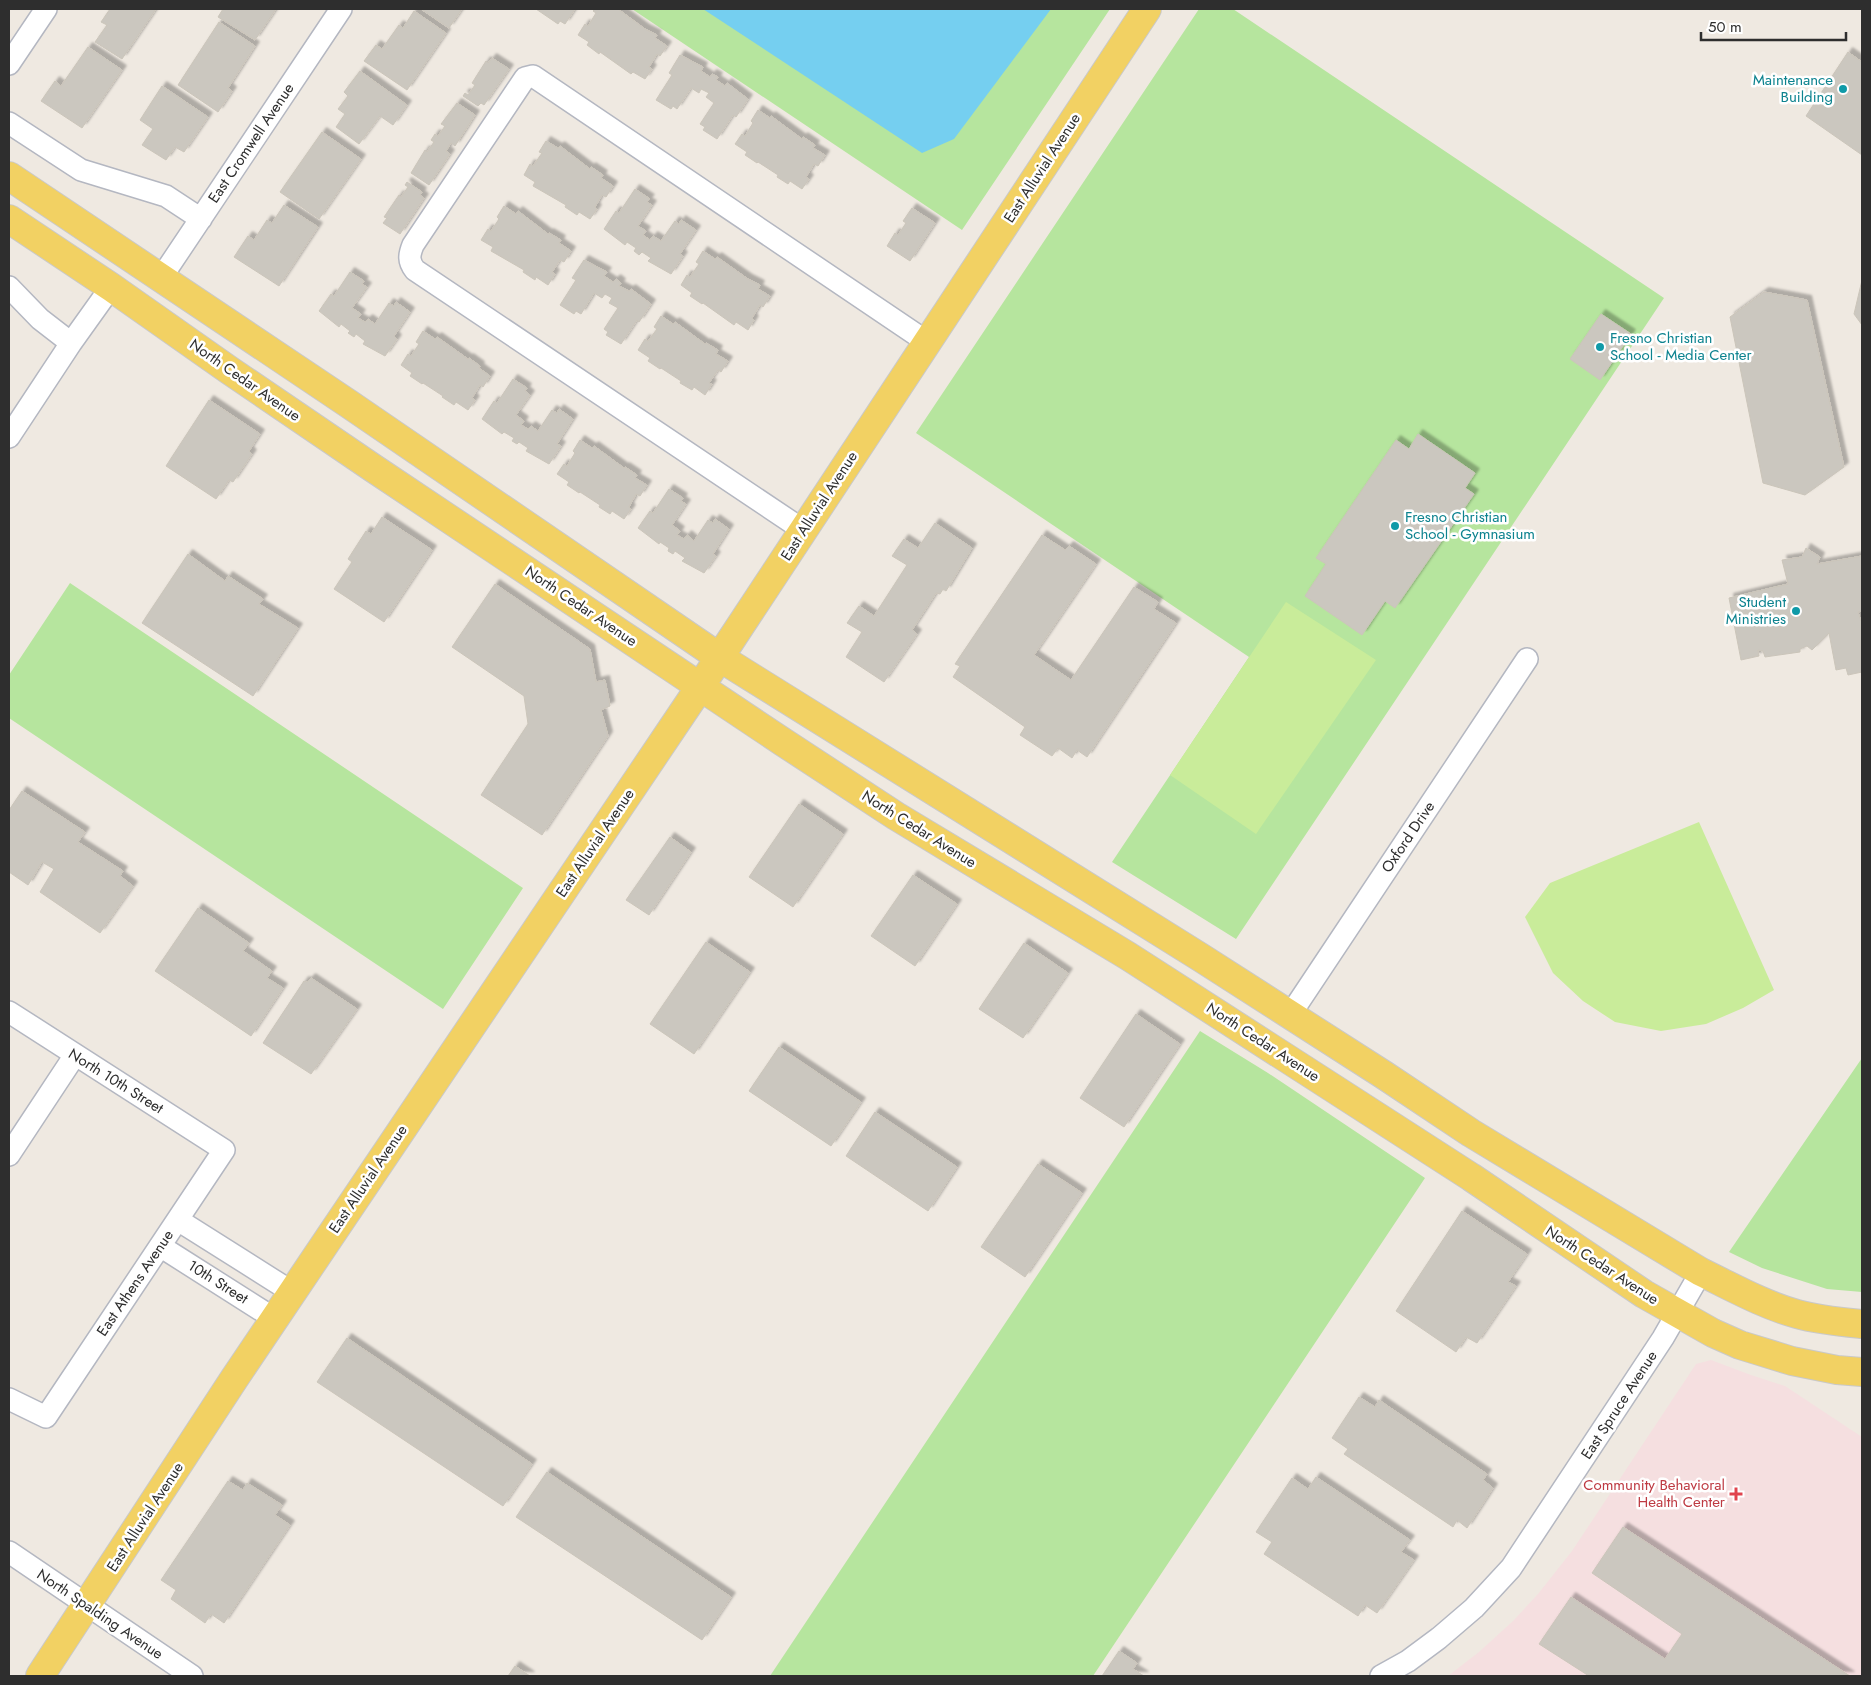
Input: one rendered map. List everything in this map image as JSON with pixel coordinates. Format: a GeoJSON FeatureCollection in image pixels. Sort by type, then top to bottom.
{"type":"FeatureCollection","features":[{"type":"Feature","properties":{"kind":"main road","name":"East Alluvial Avenue"},"geometry":{"type":"LineString","coordinates":[[40,1676],[88,1606],[292,1292],[700,687],[1147,9]]}},
{"type":"Feature","properties":{"kind":"main road"},"geometry":{"type":"LineString","coordinates":[[9,176],[349,404],[719,657],[1192,952],[1471,1133],[1701,1272],[1753,1298],[1797,1314],[1862,1324]]}},
{"type":"Feature","properties":{"kind":"main road","name":"North Cedar Avenue"},"geometry":{"type":"LineString","coordinates":[[9,219],[700,687],[896,816],[1128,956],[1384,1120],[1644,1294],[1712,1333],[1740,1345],[1792,1361],[1837,1370],[1862,1372]]}},
{"type":"Feature","properties":{"kind":"main road"},"geometry":{"type":"LineString","coordinates":[[112,287],[119,283],[130,282],[143,285],[274,374],[349,404]]}},
{"type":"Feature","properties":{"kind":"main road"},"geometry":{"type":"LineString","coordinates":[[1128,956],[1136,950],[1147,949],[1158,952],[1260,1015],[1290,1015]]}},
{"type":"Feature","properties":{"kind":"street"},"geometry":{"type":"LineString","coordinates":[[9,64],[46,9]]}},
{"type":"Feature","properties":{"kind":"street","name":"East Cromwell Avenue"},"geometry":{"type":"LineString","coordinates":[[161,278],[341,9]]}},
{"type":"Feature","properties":{"kind":"street"},"geometry":{"type":"LineString","coordinates":[[803,530],[415,270],[410,263],[413,245],[525,78],[533,76],[927,342]]}},
{"type":"Feature","properties":{"kind":"street"},"geometry":{"type":"LineString","coordinates":[[9,123],[81,170],[166,196],[201,219]]}},
{"type":"Feature","properties":{"kind":"street"},"geometry":{"type":"LineString","coordinates":[[9,287],[40,319],[72,343]]}},
{"type":"Feature","properties":{"kind":"street"},"geometry":{"type":"LineString","coordinates":[[9,437],[112,287]]}},
{"type":"Feature","properties":{"kind":"street","name":"Oxford Drive"},"geometry":{"type":"LineString","coordinates":[[1290,1015],[1526,659]]}},
{"type":"Feature","properties":{"kind":"street","name":"North 10th Street"},"geometry":{"type":"LineString","coordinates":[[9,1012],[224,1150]]}},
{"type":"Feature","properties":{"kind":"street"},"geometry":{"type":"LineString","coordinates":[[9,1155],[75,1055]]}},
{"type":"Feature","properties":{"kind":"street","name":"East Athens Avenue"},"geometry":{"type":"LineString","coordinates":[[9,1399],[46,1417],[224,1150]]}},
{"type":"Feature","properties":{"kind":"street","name":"10th Street"},"geometry":{"type":"LineString","coordinates":[[178,1220],[292,1292]]}},
{"type":"Feature","properties":{"kind":"street","name":"10th Street"},"geometry":{"type":"LineString","coordinates":[[160,1246],[275,1319]]}},
{"type":"Feature","properties":{"kind":"street","name":"East Spruce Avenue"},"geometry":{"type":"LineString","coordinates":[[1381,1676],[1408,1662],[1439,1638],[1474,1608],[1511,1568],[1663,1338],[1701,1272]]}},
{"type":"Feature","properties":{"kind":"street","name":"North Spalding Avenue"},"geometry":{"type":"LineString","coordinates":[[9,1552],[192,1676]]}},
{"type":"Feature","properties":{"kind":"shaded area","name":"Community Behavioral Health Center"},"geometry":{"type":"Polygon","coordinates":[[[1711,1360],[1785,1386],[1862,1437],[1862,1676],[1448,1676],[1479,1652],[1513,1621],[1538,1594],[1572,1551],[1696,1364],[1711,1360]]]}},
{"type":"Feature","properties":{"kind":"green space"},"geometry":{"type":"Polygon","coordinates":[[[632,9],[1110,9],[962,230],[632,9]]]}},
{"type":"Feature","properties":{"kind":"green space"},"geometry":{"type":"Polygon","coordinates":[[[1199,9],[1233,9],[1664,298],[1236,939],[1112,862],[1249,657],[916,433],[1199,9]]]}},
{"type":"Feature","properties":{"kind":"green space"},"geometry":{"type":"Polygon","coordinates":[[[70,583],[523,888],[443,1009],[9,718],[9,675],[70,583]]]}},
{"type":"Feature","properties":{"kind":"green space"},"geometry":{"type":"Polygon","coordinates":[[[1286,602],[1376,660],[1256,834],[1170,775],[1286,602]]]}},
{"type":"Feature","properties":{"kind":"green space"},"geometry":{"type":"Polygon","coordinates":[[[1699,822],[1774,990],[1743,1008],[1706,1024],[1661,1031],[1615,1022],[1583,1001],[1553,973],[1525,917],[1550,883],[1699,822]]]}},
{"type":"Feature","properties":{"kind":"green space"},"geometry":{"type":"Polygon","coordinates":[[[1200,1031],[1268,1073],[1425,1178],[1093,1676],[770,1676],[1200,1031]]]}},
{"type":"Feature","properties":{"kind":"green space"},"geometry":{"type":"Polygon","coordinates":[[[1862,1058],[1862,1292],[1827,1289],[1762,1268],[1729,1252],[1862,1058]]]}},
{"type":"Feature","properties":{"kind":"water"},"geometry":{"type":"Polygon","coordinates":[[[703,9],[1051,9],[954,139],[922,153],[703,9]]]}},
{"type":"Feature","properties":{"kind":"building"},"geometry":{"type":"Polygon","coordinates":[[[110,9],[156,9],[122,59],[95,42],[107,25],[101,22],[110,9]]]}},
{"type":"Feature","properties":{"kind":"building"},"geometry":{"type":"Polygon","coordinates":[[[223,9],[276,9],[255,40],[218,17],[223,9]]]}},
{"type":"Feature","properties":{"kind":"building"},"geometry":{"type":"Polygon","coordinates":[[[421,9],[462,9],[449,28],[421,9]]]}},
{"type":"Feature","properties":{"kind":"building"},"geometry":{"type":"Polygon","coordinates":[[[536,9],[575,9],[565,24],[560,21],[558,24],[536,9]]]}},
{"type":"Feature","properties":{"kind":"building"},"geometry":{"type":"Polygon","coordinates":[[[595,9],[618,9],[645,29],[657,35],[655,38],[667,46],[660,56],[657,54],[649,67],[652,69],[645,79],[633,72],[631,74],[600,52],[599,54],[587,45],[589,42],[578,35],[585,24],[588,26],[596,13],[593,11],[595,9]]]}},
{"type":"Feature","properties":{"kind":"building"},"geometry":{"type":"Polygon","coordinates":[[[414,11],[446,33],[407,90],[364,61],[376,45],[382,49],[399,25],[403,28],[414,11]]]}},
{"type":"Feature","properties":{"kind":"building"},"geometry":{"type":"Polygon","coordinates":[[[219,22],[255,46],[228,88],[232,91],[218,112],[178,85],[219,22]]]}},
{"type":"Feature","properties":{"kind":"building"},"geometry":{"type":"Polygon","coordinates":[[[88,47],[122,70],[82,128],[41,101],[55,81],[61,86],[88,47]]]}},
{"type":"Feature","properties":{"kind":"building","name":"Maintenance Building"},"geometry":{"type":"Polygon","coordinates":[[[1848,52],[1862,62],[1862,155],[1806,116],[1848,52]]]}},
{"type":"Feature","properties":{"kind":"building"},"geometry":{"type":"Polygon","coordinates":[[[680,55],[703,67],[701,71],[710,77],[712,74],[718,77],[716,80],[725,86],[727,83],[748,99],[736,117],[733,115],[717,139],[703,130],[705,127],[700,124],[714,103],[706,97],[709,93],[701,89],[699,93],[691,88],[677,109],[673,106],[671,109],[656,100],[672,75],[669,73],[680,55]]]}},
{"type":"Feature","properties":{"kind":"building"},"geometry":{"type":"Polygon","coordinates":[[[492,58],[509,69],[484,105],[481,103],[478,106],[463,96],[465,93],[468,95],[475,85],[472,83],[486,61],[488,63],[492,58]]]}},
{"type":"Feature","properties":{"kind":"building"},"geometry":{"type":"Polygon","coordinates":[[[360,71],[407,105],[393,125],[380,116],[359,144],[336,127],[345,114],[338,109],[348,96],[344,92],[360,71]]]}},
{"type":"Feature","properties":{"kind":"building"},"geometry":{"type":"Polygon","coordinates":[[[162,86],[208,117],[184,152],[175,147],[166,160],[142,145],[153,129],[140,120],[162,86]]]}},
{"type":"Feature","properties":{"kind":"building"},"geometry":{"type":"Polygon","coordinates":[[[457,103],[475,115],[455,146],[451,143],[446,151],[450,154],[429,185],[411,173],[425,150],[427,152],[434,142],[431,140],[435,134],[438,136],[445,126],[441,124],[457,103]]]}},
{"type":"Feature","properties":{"kind":"building"},"geometry":{"type":"Polygon","coordinates":[[[758,110],[770,118],[771,116],[802,139],[803,137],[815,145],[813,148],[825,155],[818,166],[814,164],[806,177],[809,179],[802,189],[790,181],[788,184],[777,177],[778,175],[745,155],[747,152],[735,144],[742,134],[745,136],[758,110]]]}},
{"type":"Feature","properties":{"kind":"building"},"geometry":{"type":"Polygon","coordinates":[[[322,132],[361,159],[319,219],[280,192],[322,132]]]}},
{"type":"Feature","properties":{"kind":"building"},"geometry":{"type":"Polygon","coordinates":[[[546,141],[558,148],[560,146],[590,169],[591,167],[603,175],[601,178],[613,186],[606,197],[602,195],[595,207],[597,209],[590,219],[579,212],[577,215],[565,207],[566,205],[533,186],[535,182],[524,175],[530,164],[533,166],[542,153],[539,152],[546,141]]]}},
{"type":"Feature","properties":{"kind":"building"},"geometry":{"type":"Polygon","coordinates":[[[407,182],[422,192],[420,195],[424,198],[400,234],[383,223],[387,218],[384,217],[399,195],[401,197],[408,187],[405,185],[407,182]]]}},
{"type":"Feature","properties":{"kind":"building"},"geometry":{"type":"Polygon","coordinates":[[[635,189],[650,199],[647,202],[652,205],[638,226],[646,231],[643,235],[650,240],[653,236],[661,241],[675,221],[679,224],[681,220],[696,230],[680,254],[683,256],[671,274],[648,261],[651,258],[642,252],[639,255],[634,251],[636,248],[627,242],[625,245],[604,229],[616,211],[619,213],[635,189]]]}},
{"type":"Feature","properties":{"kind":"building"},"geometry":{"type":"Polygon","coordinates":[[[284,205],[318,227],[279,286],[234,257],[248,236],[254,240],[267,220],[272,223],[284,205]]]}},
{"type":"Feature","properties":{"kind":"building"},"geometry":{"type":"Polygon","coordinates":[[[504,206],[516,214],[518,211],[548,234],[561,240],[559,243],[571,251],[564,262],[560,260],[552,272],[555,274],[548,285],[536,277],[535,280],[523,272],[524,270],[491,251],[493,247],[481,240],[488,229],[491,231],[499,219],[497,217],[504,206]]]}},
{"type":"Feature","properties":{"kind":"building"},"geometry":{"type":"Polygon","coordinates":[[[912,208],[935,223],[910,261],[887,246],[895,233],[898,235],[906,223],[903,221],[912,208]]]}},
{"type":"Feature","properties":{"kind":"building"},"geometry":{"type":"Polygon","coordinates":[[[703,251],[715,259],[717,257],[748,279],[760,285],[758,289],[770,296],[763,307],[760,305],[752,318],[754,320],[748,330],[736,322],[734,325],[690,296],[692,293],[681,285],[687,275],[690,277],[699,264],[696,262],[703,251]]]}},
{"type":"Feature","properties":{"kind":"building"},"geometry":{"type":"Polygon","coordinates":[[[584,260],[607,272],[604,276],[613,282],[616,279],[621,283],[619,286],[629,291],[631,289],[651,304],[639,322],[637,320],[621,344],[606,335],[608,332],[604,329],[618,308],[609,303],[612,298],[605,294],[602,298],[594,293],[581,314],[576,311],[574,314],[560,305],[576,280],[572,278],[584,260]]]}},
{"type":"Feature","properties":{"kind":"building"},"geometry":{"type":"Polygon","coordinates":[[[350,272],[364,281],[362,284],[367,287],[352,308],[361,314],[358,318],[365,322],[368,319],[375,324],[389,303],[394,306],[396,302],[410,312],[394,336],[397,339],[385,356],[363,344],[365,341],[356,334],[354,337],[341,324],[339,327],[319,311],[331,294],[334,296],[350,272]]]}},
{"type":"Feature","properties":{"kind":"building"},"geometry":{"type":"Polygon","coordinates":[[[1862,280],[1862,325],[1854,314],[1862,280]]]}},
{"type":"Feature","properties":{"kind":"building"},"geometry":{"type":"Polygon","coordinates":[[[1764,292],[1807,300],[1844,467],[1805,495],[1763,483],[1730,317],[1764,292]]]}},
{"type":"Feature","properties":{"kind":"building","name":"Fresno Christian School - Media Center"},"geometry":{"type":"Polygon","coordinates":[[[1601,314],[1631,334],[1600,380],[1570,359],[1601,314]]]}},
{"type":"Feature","properties":{"kind":"building"},"geometry":{"type":"Polygon","coordinates":[[[661,316],[673,324],[675,322],[705,344],[718,350],[716,354],[728,361],[721,372],[718,370],[709,383],[712,384],[705,395],[694,387],[692,390],[680,383],[681,381],[648,361],[650,358],[638,350],[645,339],[648,341],[657,329],[654,327],[661,316]]]}},
{"type":"Feature","properties":{"kind":"building"},"geometry":{"type":"Polygon","coordinates":[[[423,331],[435,339],[437,337],[469,358],[490,376],[483,387],[480,385],[472,398],[475,400],[468,410],[456,402],[454,405],[410,376],[412,373],[401,365],[408,354],[411,356],[419,344],[416,342],[423,331]]]}},
{"type":"Feature","properties":{"kind":"building"},"geometry":{"type":"Polygon","coordinates":[[[513,379],[527,388],[525,391],[530,395],[516,415],[524,421],[521,425],[528,429],[531,426],[538,431],[552,410],[557,413],[559,409],[573,419],[557,444],[561,446],[549,464],[526,451],[528,448],[519,442],[517,444],[512,441],[514,438],[504,432],[502,434],[482,419],[494,401],[497,403],[513,379]]]}},
{"type":"Feature","properties":{"kind":"building"},"geometry":{"type":"Polygon","coordinates":[[[209,400],[260,434],[249,451],[252,454],[233,482],[229,480],[216,499],[166,466],[209,400]]]}},
{"type":"Feature","properties":{"kind":"building","name":"Fresno Christian School - Gymnasium"},"geometry":{"type":"Polygon","coordinates":[[[1418,434],[1475,473],[1465,488],[1474,494],[1395,608],[1385,601],[1362,635],[1305,596],[1326,564],[1316,558],[1396,440],[1409,449],[1418,434]]]}},
{"type":"Feature","properties":{"kind":"building"},"geometry":{"type":"Polygon","coordinates":[[[580,440],[592,448],[594,446],[637,475],[635,478],[647,485],[640,496],[636,494],[629,507],[631,509],[624,519],[612,511],[610,514],[599,507],[600,505],[567,485],[569,482],[557,474],[564,464],[567,466],[580,440]]]}},
{"type":"Feature","properties":{"kind":"building"},"geometry":{"type":"Polygon","coordinates":[[[669,489],[683,498],[681,501],[686,504],[672,525],[680,531],[677,535],[684,539],[687,535],[694,541],[708,520],[713,523],[715,519],[729,529],[713,554],[716,556],[704,573],[682,561],[685,558],[675,551],[673,554],[668,551],[669,548],[660,542],[659,544],[638,528],[650,511],[653,513],[669,489]]]}},
{"type":"Feature","properties":{"kind":"building"},"geometry":{"type":"Polygon","coordinates":[[[382,517],[432,550],[384,622],[334,589],[352,562],[348,559],[366,531],[371,534],[382,517]]]}},
{"type":"Feature","properties":{"kind":"building"},"geometry":{"type":"Polygon","coordinates":[[[935,523],[972,548],[946,591],[943,589],[940,594],[936,593],[912,630],[917,634],[884,682],[846,657],[862,632],[847,623],[859,606],[874,616],[907,565],[892,556],[904,539],[918,548],[935,523]]]}},
{"type":"Feature","properties":{"kind":"building"},"geometry":{"type":"Polygon","coordinates":[[[1042,535],[1065,550],[1069,546],[1096,564],[1034,655],[1071,680],[1134,587],[1158,602],[1154,609],[1176,623],[1087,757],[1077,750],[1072,758],[1058,748],[1052,756],[1020,735],[1025,727],[953,677],[960,666],[955,664],[1042,535]]]}},
{"type":"Feature","properties":{"kind":"building","name":"Student Ministries"},"geometry":{"type":"Polygon","coordinates":[[[1806,548],[1820,557],[1817,564],[1862,556],[1862,611],[1858,612],[1862,621],[1862,672],[1848,675],[1846,668],[1836,670],[1829,633],[1812,650],[1807,646],[1800,649],[1800,652],[1765,657],[1763,651],[1758,650],[1759,656],[1741,660],[1729,598],[1788,584],[1782,560],[1802,557],[1806,548]]]}},
{"type":"Feature","properties":{"kind":"building"},"geometry":{"type":"Polygon","coordinates":[[[188,554],[225,581],[228,576],[263,599],[259,604],[298,628],[253,696],[142,623],[188,554]]]}},
{"type":"Feature","properties":{"kind":"building"},"geometry":{"type":"Polygon","coordinates":[[[495,584],[590,649],[596,682],[605,680],[610,706],[601,710],[608,736],[542,835],[481,795],[528,724],[524,696],[452,647],[495,584]]]}},
{"type":"Feature","properties":{"kind":"building"},"geometry":{"type":"Polygon","coordinates":[[[22,791],[85,832],[78,842],[123,871],[120,876],[133,886],[100,933],[40,892],[54,869],[42,862],[28,885],[9,872],[9,810],[22,791]]]}},
{"type":"Feature","properties":{"kind":"building"},"geometry":{"type":"Polygon","coordinates":[[[799,804],[843,834],[793,907],[749,877],[799,804]]]}},
{"type":"Feature","properties":{"kind":"building"},"geometry":{"type":"Polygon","coordinates":[[[670,837],[691,852],[649,915],[626,900],[670,837]]]}},
{"type":"Feature","properties":{"kind":"building"},"geometry":{"type":"Polygon","coordinates":[[[913,875],[957,904],[915,966],[871,936],[913,875]]]}},
{"type":"Feature","properties":{"kind":"building"},"geometry":{"type":"Polygon","coordinates":[[[198,908],[249,943],[243,951],[272,971],[267,978],[283,988],[251,1036],[155,971],[198,908]]]}},
{"type":"Feature","properties":{"kind":"building"},"geometry":{"type":"Polygon","coordinates":[[[706,942],[750,972],[694,1054],[650,1024],[706,942]]]}},
{"type":"Feature","properties":{"kind":"building"},"geometry":{"type":"Polygon","coordinates":[[[1024,943],[1068,973],[1023,1038],[979,1009],[1024,943]]]}},
{"type":"Feature","properties":{"kind":"building"},"geometry":{"type":"Polygon","coordinates":[[[311,978],[357,1009],[311,1074],[263,1043],[304,981],[307,982],[311,978]]]}},
{"type":"Feature","properties":{"kind":"building"},"geometry":{"type":"Polygon","coordinates":[[[1136,1014],[1180,1044],[1124,1127],[1080,1098],[1136,1014]]]}},
{"type":"Feature","properties":{"kind":"building"},"geometry":{"type":"Polygon","coordinates":[[[779,1047],[861,1102],[831,1146],[749,1091],[779,1047]]]}},
{"type":"Feature","properties":{"kind":"building"},"geometry":{"type":"Polygon","coordinates":[[[875,1112],[957,1167],[928,1211],[846,1156],[875,1112]]]}},
{"type":"Feature","properties":{"kind":"building"},"geometry":{"type":"Polygon","coordinates":[[[1038,1164],[1082,1193],[1025,1277],[981,1247],[1038,1164]]]}},
{"type":"Feature","properties":{"kind":"building"},"geometry":{"type":"Polygon","coordinates":[[[1462,1211],[1527,1254],[1508,1282],[1516,1286],[1477,1343],[1466,1337],[1456,1352],[1396,1311],[1462,1211]]]}},
{"type":"Feature","properties":{"kind":"building"},"geometry":{"type":"Polygon","coordinates":[[[347,1338],[532,1464],[503,1506],[317,1382],[347,1338]]]}},
{"type":"Feature","properties":{"kind":"building"},"geometry":{"type":"Polygon","coordinates":[[[1359,1397],[1375,1407],[1379,1400],[1487,1474],[1483,1480],[1493,1488],[1467,1528],[1457,1520],[1453,1527],[1344,1454],[1348,1449],[1332,1438],[1359,1397]]]}},
{"type":"Feature","properties":{"kind":"building"},"geometry":{"type":"Polygon","coordinates":[[[547,1472],[731,1597],[702,1640],[516,1517],[547,1472]]]}},
{"type":"Feature","properties":{"kind":"building"},"geometry":{"type":"Polygon","coordinates":[[[1316,1477],[1410,1540],[1401,1552],[1414,1560],[1377,1613],[1365,1605],[1358,1616],[1264,1554],[1272,1542],[1256,1532],[1292,1478],[1308,1489],[1316,1477]]]}},
{"type":"Feature","properties":{"kind":"building"},"geometry":{"type":"Polygon","coordinates":[[[228,1481],[243,1490],[247,1483],[282,1505],[275,1515],[290,1525],[224,1623],[211,1614],[205,1623],[171,1599],[176,1590],[161,1580],[228,1481]]]}},
{"type":"Feature","properties":{"kind":"building"},"geometry":{"type":"Polygon","coordinates":[[[1623,1527],[1850,1676],[1589,1676],[1539,1644],[1571,1597],[1665,1659],[1682,1634],[1592,1573],[1623,1527]]]}},
{"type":"Feature","properties":{"kind":"building"},"geometry":{"type":"Polygon","coordinates":[[[1119,1651],[1137,1663],[1133,1669],[1144,1676],[1102,1676],[1119,1651]]]}},
{"type":"Feature","properties":{"kind":"building"},"geometry":{"type":"Polygon","coordinates":[[[515,1666],[530,1676],[508,1676],[515,1666]]]}},
{"type":"Feature","properties":{"kind":"place","name":"Maintenance Building"},"geometry":{"type":"Point","coordinates":[1843,89]}},
{"type":"Feature","properties":{"kind":"place","name":"Fresno Christian School - Media Center"},"geometry":{"type":"Point","coordinates":[1600,347]}},
{"type":"Feature","properties":{"kind":"place","name":"Fresno Christian School - Gymnasium"},"geometry":{"type":"Point","coordinates":[1395,526]}},
{"type":"Feature","properties":{"kind":"place","name":"Student Ministries"},"geometry":{"type":"Point","coordinates":[1796,611]}},
{"type":"Feature","properties":{"kind":"place","name":"Community Behavioral Health Center"},"geometry":{"type":"Point","coordinates":[1736,1494]}}]}
